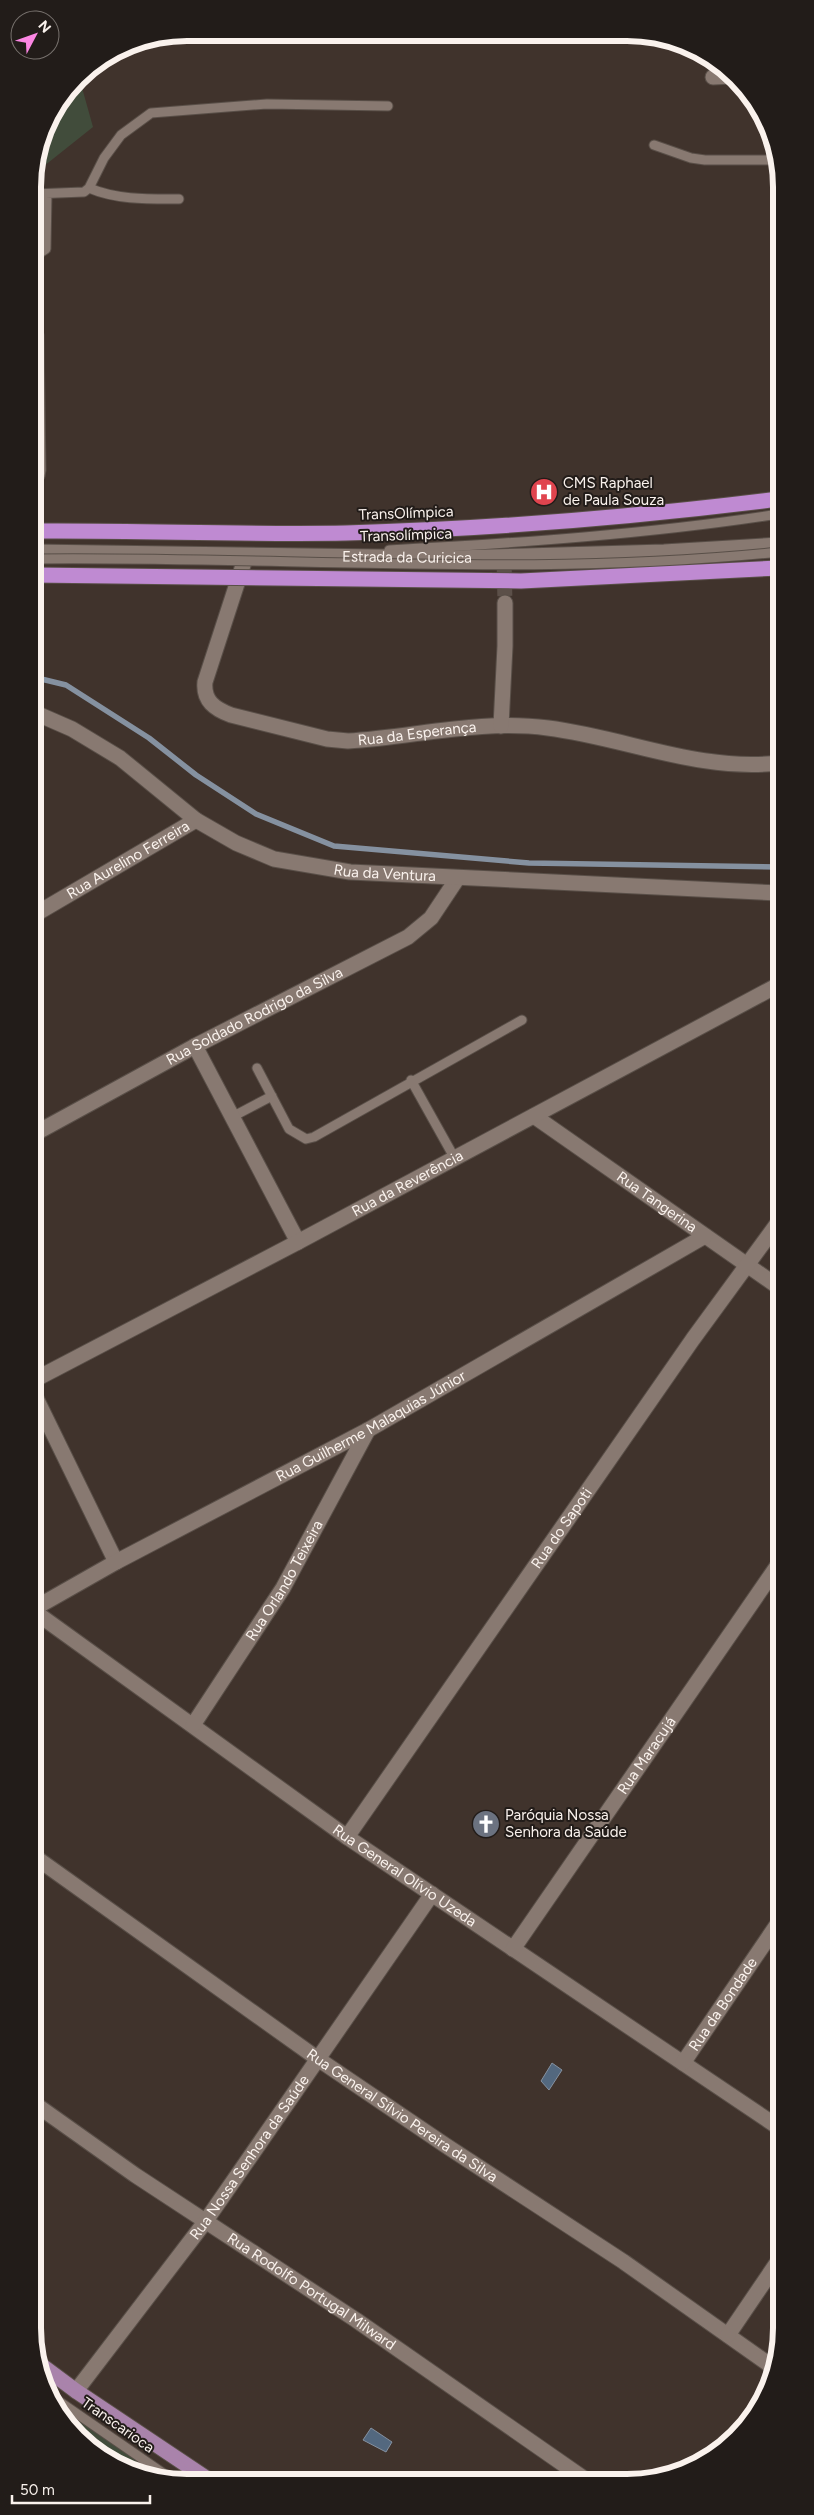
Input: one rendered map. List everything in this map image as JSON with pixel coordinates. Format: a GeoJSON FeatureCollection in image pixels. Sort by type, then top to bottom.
{"type":"FeatureCollection","features":[{"type":"Feature","properties":{"kind":"highway","name":"TransOlímpica"},"geometry":{"type":"LineString","coordinates":[[42,531],[139,530],[258,534],[428,530],[533,525],[773,500]]}},
{"type":"Feature","properties":{"kind":"highway"},"geometry":{"type":"LineString","coordinates":[[42,575],[521,581],[773,568]]}},
{"type":"Feature","properties":{"kind":"main road"},"geometry":{"type":"LineString","coordinates":[[48,2370],[200,2474]]}},
{"type":"Feature","properties":{"kind":"street"},"geometry":{"type":"LineString","coordinates":[[713,78],[723,77]]}},
{"type":"Feature","properties":{"kind":"street","name":"Estrada da Curicica"},"geometry":{"type":"LineString","coordinates":[[42,552],[504,558],[664,552],[773,545]]}},
{"type":"Feature","properties":{"kind":"street","name":"Rua da Esperança"},"geometry":{"type":"LineString","coordinates":[[246,556],[205,682],[204,693],[209,702],[219,710],[231,715],[308,734],[348,741],[456,728],[501,726],[562,730],[696,760],[727,765],[773,763]]}},
{"type":"Feature","properties":{"kind":"street"},"geometry":{"type":"LineString","coordinates":[[501,726],[505,604]]}},
{"type":"Feature","properties":{"kind":"street","name":"Rua da Ventura"},"geometry":{"type":"LineString","coordinates":[[42,715],[72,729],[120,758],[196,820],[236,843],[274,859],[350,872],[458,879],[773,893]]}},
{"type":"Feature","properties":{"kind":"street","name":"Rua Aurelino Ferreira"},"geometry":{"type":"LineString","coordinates":[[42,911],[196,820]]}},
{"type":"Feature","properties":{"kind":"street","name":"Rua Soldado Rodrigo da Silva"},"geometry":{"type":"LineString","coordinates":[[42,1130],[195,1046],[408,937],[431,918],[458,879]]}},
{"type":"Feature","properties":{"kind":"street","name":"Rua da Reverência"},"geometry":{"type":"LineString","coordinates":[[41,1376],[298,1242],[773,988]]}},
{"type":"Feature","properties":{"kind":"street"},"geometry":{"type":"LineString","coordinates":[[195,1046],[298,1242]]}},
{"type":"Feature","properties":{"kind":"street","name":"Rua Tangerina"},"geometry":{"type":"LineString","coordinates":[[534,1116],[772,1282]]}},
{"type":"Feature","properties":{"kind":"street","name":"Rua do Sapoti"},"geometry":{"type":"LineString","coordinates":[[347,1837],[677,1363],[773,1231]]}},
{"type":"Feature","properties":{"kind":"street","name":"Rua Guilherme Malaquias Júnior"},"geometry":{"type":"LineString","coordinates":[[41,1604],[116,1562],[368,1430],[705,1236]]}},
{"type":"Feature","properties":{"kind":"street"},"geometry":{"type":"LineString","coordinates":[[41,1409],[116,1562]]}},
{"type":"Feature","properties":{"kind":"street","name":"Rua Orlando Teixeira"},"geometry":{"type":"LineString","coordinates":[[193,1724],[283,1588],[368,1430]]}},
{"type":"Feature","properties":{"kind":"street","name":"Rua Maracujá"},"geometry":{"type":"LineString","coordinates":[[513,1949],[772,1573]]}},
{"type":"Feature","properties":{"kind":"street","name":"Rua General Olívio Uzeda"},"geometry":{"type":"LineString","coordinates":[[41,1617],[193,1724],[347,1837],[772,2122]]}},
{"type":"Feature","properties":{"kind":"street","name":"Rua General Sílvio Pereira da Silva"},"geometry":{"type":"LineString","coordinates":[[41,1861],[318,2059],[624,2262],[768,2364]]}},
{"type":"Feature","properties":{"kind":"street","name":"Rua Nossa Senhora da Saúde"},"geometry":{"type":"LineString","coordinates":[[76,2391],[205,2222],[432,1894]]}},
{"type":"Feature","properties":{"kind":"street","name":"Rua da Bondade"},"geometry":{"type":"LineString","coordinates":[[683,2063],[772,1932]]}},
{"type":"Feature","properties":{"kind":"street","name":"Rua Rodolfo Portugal Milward"},"geometry":{"type":"LineString","coordinates":[[41,2108],[205,2222],[356,2320],[577,2474]]}},
{"type":"Feature","properties":{"kind":"street"},"geometry":{"type":"LineString","coordinates":[[728,2335],[772,2270]]}},
{"type":"Feature","properties":{"kind":"lane"},"geometry":{"type":"LineString","coordinates":[[42,194],[79,193],[89,188],[104,158],[121,134],[151,113],[268,104],[388,106]]}},
{"type":"Feature","properties":{"kind":"lane"},"geometry":{"type":"LineString","coordinates":[[654,145],[691,158],[770,160]]}},
{"type":"Feature","properties":{"kind":"lane"},"geometry":{"type":"LineString","coordinates":[[89,188],[109,195],[138,199],[179,199]]}},
{"type":"Feature","properties":{"kind":"lane"},"geometry":{"type":"LineString","coordinates":[[42,252],[46,249],[47,194]]}},
{"type":"Feature","properties":{"kind":"lane","name":"Transolímpica"},"geometry":{"type":"LineString","coordinates":[[42,546],[374,551],[520,543],[701,526],[773,515]]}},
{"type":"Feature","properties":{"kind":"lane","name":"Transolímpica"},"geometry":{"type":"LineString","coordinates":[[42,559],[489,566],[617,564],[773,552]]}},
{"type":"Feature","properties":{"kind":"lane"},"geometry":{"type":"LineString","coordinates":[[258,1068],[289,1129],[306,1139],[314,1137],[412,1080],[522,1020]]}},
{"type":"Feature","properties":{"kind":"lane"},"geometry":{"type":"LineString","coordinates":[[412,1080],[454,1157]]}},
{"type":"Feature","properties":{"kind":"lane"},"geometry":{"type":"LineString","coordinates":[[232,1117],[272,1096]]}},
{"type":"Feature","properties":{"kind":"lane","name":"Transcarioca"},"geometry":{"type":"LineString","coordinates":[[63,2404],[160,2471]]}},
{"type":"Feature","properties":{"kind":"green space"},"geometry":{"type":"Polygon","coordinates":[[[82,87],[93,127],[43,167],[46,150],[56,123],[71,98],[82,87]]]}},
{"type":"Feature","properties":{"kind":"green space"},"geometry":{"type":"Polygon","coordinates":[[[67,2410],[151,2469],[132,2463],[98,2444],[84,2431],[67,2410]]]}},
{"type":"Feature","properties":{"kind":"water"},"geometry":{"type":"Polygon","coordinates":[[[552,2063],[562,2070],[549,2090],[541,2081],[552,2063]]]}},
{"type":"Feature","properties":{"kind":"water"},"geometry":{"type":"Polygon","coordinates":[[[371,2428],[392,2442],[386,2452],[363,2440],[371,2428]]]}},
{"type":"Feature","properties":{"kind":"waterway"},"geometry":{"type":"LineString","coordinates":[[42,679],[66,685],[149,738],[196,775],[256,814],[334,846],[529,863],[773,867]]}},
{"type":"Feature","properties":{"kind":"tunnel"},"geometry":{"type":"LineString","coordinates":[[504,558],[505,603]]}},
{"type":"Feature","properties":{"kind":"place","name":"CMS Raphael de Paula Souza"},"geometry":{"type":"Point","coordinates":[544,492]}},
{"type":"Feature","properties":{"kind":"place","name":"Paróquia Nossa Senhora da Saúde"},"geometry":{"type":"Point","coordinates":[486,1824]}}]}
